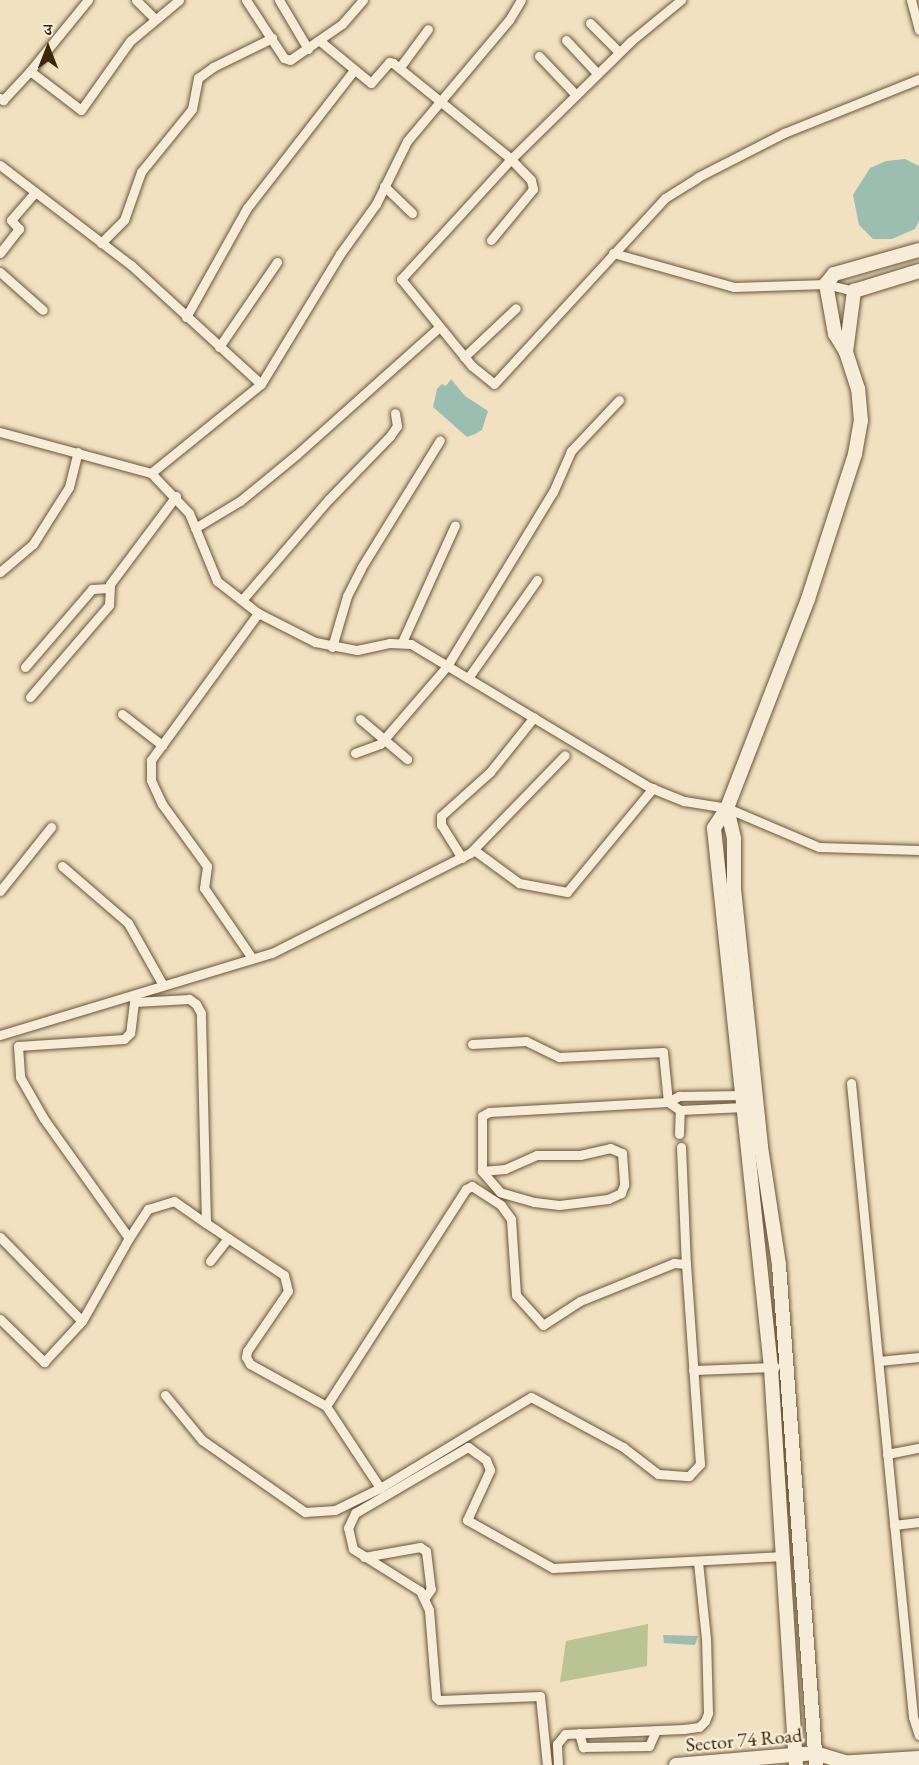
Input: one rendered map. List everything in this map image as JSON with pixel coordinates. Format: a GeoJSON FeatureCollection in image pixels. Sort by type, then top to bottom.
{"type":"FeatureCollection","features":[{"type":"Feature","properties":{"kind":"street"},"geometry":{"type":"LineString","coordinates":[[0,98],[3,100],[30,70],[88,0]]}},
{"type":"Feature","properties":{"kind":"street"},"geometry":{"type":"LineString","coordinates":[[136,0],[154,18]]}},
{"type":"Feature","properties":{"kind":"street"},"geometry":{"type":"LineString","coordinates":[[30,70],[81,110],[130,42],[154,18],[179,0]]}},
{"type":"Feature","properties":{"kind":"street"},"geometry":{"type":"LineString","coordinates":[[246,0],[287,59],[308,49],[342,24],[363,0]]}},
{"type":"Feature","properties":{"kind":"street"},"geometry":{"type":"LineString","coordinates":[[279,0],[308,49]]}},
{"type":"Feature","properties":{"kind":"street"},"geometry":{"type":"LineString","coordinates":[[151,472],[261,384],[384,186],[407,141],[521,0]]}},
{"type":"Feature","properties":{"kind":"street"},"geometry":{"type":"LineString","coordinates":[[681,0],[619,52],[575,94],[511,159],[401,279],[464,357],[489,383],[499,381],[665,198],[698,177],[853,103],[919,79]]}},
{"type":"Feature","properties":{"kind":"street"},"geometry":{"type":"LineString","coordinates":[[911,0],[919,30]]}},
{"type":"Feature","properties":{"kind":"street"},"geometry":{"type":"LineString","coordinates":[[590,22],[619,52]]}},
{"type":"Feature","properties":{"kind":"street"},"geometry":{"type":"LineString","coordinates":[[400,68],[429,29]]}},
{"type":"Feature","properties":{"kind":"street"},"geometry":{"type":"LineString","coordinates":[[101,243],[124,220],[141,172],[192,109],[198,78],[213,67],[272,39]]}},
{"type":"Feature","properties":{"kind":"street"},"geometry":{"type":"LineString","coordinates":[[566,40],[597,73]]}},
{"type":"Feature","properties":{"kind":"street"},"geometry":{"type":"LineString","coordinates":[[320,41],[373,83],[390,62],[400,68],[442,100],[511,159],[531,180],[533,189],[491,240]]}},
{"type":"Feature","properties":{"kind":"street"},"geometry":{"type":"LineString","coordinates":[[539,56],[575,94]]}},
{"type":"Feature","properties":{"kind":"street"},"geometry":{"type":"LineString","coordinates":[[186,317],[247,208],[354,70]]}},
{"type":"Feature","properties":{"kind":"street"},"geometry":{"type":"LineString","coordinates":[[0,165],[101,243],[261,384]]}},
{"type":"Feature","properties":{"kind":"street"},"geometry":{"type":"LineString","coordinates":[[384,186],[412,213]]}},
{"type":"Feature","properties":{"kind":"street"},"geometry":{"type":"LineString","coordinates":[[0,254],[20,230],[11,220],[35,192]]}},
{"type":"Feature","properties":{"kind":"street"},"geometry":{"type":"LineString","coordinates":[[795,1761],[771,1368],[714,828],[727,808],[808,599],[855,454],[861,421],[858,389],[846,352],[835,334],[826,284],[834,273],[919,250]]}},
{"type":"Feature","properties":{"kind":"street"},"geometry":{"type":"LineString","coordinates":[[613,253],[734,287],[826,284],[854,291],[919,271]]}},
{"type":"Feature","properties":{"kind":"street"},"geometry":{"type":"LineString","coordinates":[[219,348],[277,261]]}},
{"type":"Feature","properties":{"kind":"street"},"geometry":{"type":"LineString","coordinates":[[0,272],[43,310]]}},
{"type":"Feature","properties":{"kind":"street"},"geometry":{"type":"LineString","coordinates":[[846,352],[854,291]]}},
{"type":"Feature","properties":{"kind":"street"},"geometry":{"type":"LineString","coordinates":[[464,357],[516,308]]}},
{"type":"Feature","properties":{"kind":"street"},"geometry":{"type":"LineString","coordinates":[[195,528],[240,501],[296,455],[439,327]]}},
{"type":"Feature","properties":{"kind":"street"},"geometry":{"type":"LineString","coordinates":[[355,753],[384,739],[447,666],[553,492],[572,451],[619,400]]}},
{"type":"Feature","properties":{"kind":"street"},"geometry":{"type":"LineString","coordinates":[[242,600],[322,507],[390,436],[397,426],[395,413]]}},
{"type":"Feature","properties":{"kind":"street"},"geometry":{"type":"LineString","coordinates":[[0,432],[151,472],[176,496],[195,528],[217,581],[258,613],[332,647],[357,650],[402,642],[468,678],[653,789],[684,801],[727,808],[819,847],[919,849]]}},
{"type":"Feature","properties":{"kind":"street"},"geometry":{"type":"LineString","coordinates":[[332,647],[347,596],[362,567],[440,440]]}},
{"type":"Feature","properties":{"kind":"street"},"geometry":{"type":"LineString","coordinates":[[0,572],[33,544],[69,487],[78,452]]}},
{"type":"Feature","properties":{"kind":"street"},"geometry":{"type":"LineString","coordinates":[[30,697],[109,604],[110,588],[176,496]]}},
{"type":"Feature","properties":{"kind":"street"},"geometry":{"type":"LineString","coordinates":[[402,642],[454,525]]}},
{"type":"Feature","properties":{"kind":"street"},"geometry":{"type":"LineString","coordinates":[[468,678],[537,580]]}},
{"type":"Feature","properties":{"kind":"street"},"geometry":{"type":"LineString","coordinates":[[25,667],[92,589],[110,588]]}},
{"type":"Feature","properties":{"kind":"street"},"geometry":{"type":"LineString","coordinates":[[252,958],[204,888],[207,866],[162,804],[151,780],[151,760],[258,613]]}},
{"type":"Feature","properties":{"kind":"street"},"geometry":{"type":"LineString","coordinates":[[122,714],[162,745]]}},
{"type":"Feature","properties":{"kind":"street"},"geometry":{"type":"LineString","coordinates":[[462,858],[441,825],[441,816],[490,772],[534,717]]}},
{"type":"Feature","properties":{"kind":"street"},"geometry":{"type":"LineString","coordinates":[[360,719],[407,759]]}},
{"type":"Feature","properties":{"kind":"street"},"geometry":{"type":"LineString","coordinates":[[0,1035],[272,952],[474,850],[566,755]]}},
{"type":"Feature","properties":{"kind":"street"},"geometry":{"type":"LineString","coordinates":[[474,850],[519,883],[567,892],[653,789]]}},
{"type":"Feature","properties":{"kind":"street"},"geometry":{"type":"LineString","coordinates":[[727,808],[734,839],[734,889],[761,1147],[779,1265],[816,1759],[845,1762]]}},
{"type":"Feature","properties":{"kind":"street"},"geometry":{"type":"LineString","coordinates":[[0,891],[51,827]]}},
{"type":"Feature","properties":{"kind":"street"},"geometry":{"type":"LineString","coordinates":[[62,866],[128,923],[164,985]]}},
{"type":"Feature","properties":{"kind":"street"},"geometry":{"type":"LineString","coordinates":[[129,1239],[44,1119],[20,1077],[18,1046],[124,1039],[130,1033],[134,1002],[189,999],[201,1013],[206,1223]]}},
{"type":"Feature","properties":{"kind":"street"},"geometry":{"type":"LineString","coordinates":[[472,1044],[526,1041],[559,1057],[663,1052],[669,1102],[680,1110],[743,1101]]}},
{"type":"Feature","properties":{"kind":"street"},"geometry":{"type":"LineString","coordinates":[[851,1083],[894,1525],[919,1735]]}},
{"type":"Feature","properties":{"kind":"street"},"geometry":{"type":"LineString","coordinates":[[482,1171],[505,1169],[537,1155],[580,1155],[610,1148],[622,1153],[624,1185],[621,1193],[608,1199],[559,1205],[534,1202],[500,1192],[482,1171],[482,1116],[489,1112],[669,1102],[679,1096],[743,1101]]}},
{"type":"Feature","properties":{"kind":"street"},"geometry":{"type":"LineString","coordinates":[[679,1134],[680,1110]]}},
{"type":"Feature","properties":{"kind":"street"},"geometry":{"type":"LineString","coordinates":[[165,1395],[202,1440],[305,1512],[322,1514],[335,1510],[380,1488],[531,1397],[623,1447],[658,1474],[689,1476],[700,1464],[686,1264],[681,1147]]}},
{"type":"Feature","properties":{"kind":"street"},"geometry":{"type":"LineString","coordinates":[[326,1406],[472,1186],[501,1205],[511,1219],[516,1295],[543,1325],[580,1301],[674,1263],[686,1264]]}},
{"type":"Feature","properties":{"kind":"street"},"geometry":{"type":"LineString","coordinates":[[0,1319],[44,1362],[82,1322],[148,1209],[174,1202],[284,1275],[288,1282],[288,1291],[247,1351],[250,1364],[326,1406],[380,1488]]}},
{"type":"Feature","properties":{"kind":"street"},"geometry":{"type":"LineString","coordinates":[[0,1237],[82,1322]]}},
{"type":"Feature","properties":{"kind":"street"},"geometry":{"type":"LineString","coordinates":[[210,1261],[228,1238]]}},
{"type":"Feature","properties":{"kind":"street"},"geometry":{"type":"LineString","coordinates":[[879,1361],[919,1358]]}},
{"type":"Feature","properties":{"kind":"street"},"geometry":{"type":"LineString","coordinates":[[693,1370],[786,1367]]}},
{"type":"Feature","properties":{"kind":"street"},"geometry":{"type":"LineString","coordinates":[[547,1765],[542,1701],[538,1695],[439,1700],[436,1696],[429,1610],[420,1591],[353,1549],[348,1528],[355,1513],[468,1447],[486,1460],[490,1470],[467,1520],[553,1568],[784,1556]]}},
{"type":"Feature","properties":{"kind":"street"},"geometry":{"type":"LineString","coordinates":[[887,1454],[919,1448]]}},
{"type":"Feature","properties":{"kind":"street"},"geometry":{"type":"LineString","coordinates":[[894,1525],[919,1522]]}},
{"type":"Feature","properties":{"kind":"street"},"geometry":{"type":"LineString","coordinates":[[364,1557],[420,1547],[426,1551],[431,1589],[424,1599]]}},
{"type":"Feature","properties":{"kind":"street"},"geometry":{"type":"LineString","coordinates":[[558,1765],[557,1744],[565,1734],[699,1726],[708,1713],[706,1639],[698,1561]]}},
{"type":"Feature","properties":{"kind":"street"},"geometry":{"type":"LineString","coordinates":[[579,1732],[583,1747],[649,1746],[656,1730]]}},
{"type":"Feature","properties":{"kind":"street"},"geometry":{"type":"LineString","coordinates":[[545,1745],[557,1744]]}},
{"type":"Feature","properties":{"kind":"street"},"geometry":{"type":"LineString","coordinates":[[829,1765],[919,1758]]}},
{"type":"Feature","properties":{"kind":"street","name":"Sector 74 Road"},"geometry":{"type":"LineString","coordinates":[[676,1765],[816,1759]]}},
{"type":"Feature","properties":{"kind":"green space"},"geometry":{"type":"Polygon","coordinates":[[[648,1624],[647,1666],[560,1682],[566,1641],[648,1624]]]}},
{"type":"Feature","properties":{"kind":"shaded area"},"geometry":{"type":"Polygon","coordinates":[[[905,159],[919,166],[919,221],[915,229],[892,239],[873,239],[859,225],[853,195],[870,168],[886,161],[905,159]]]}},
{"type":"Feature","properties":{"kind":"shaded area"},"geometry":{"type":"Polygon","coordinates":[[[451,379],[465,396],[488,411],[482,430],[467,437],[433,407],[437,389],[442,384],[446,386],[451,379]]]}},
{"type":"Feature","properties":{"kind":"shaded area"},"geometry":{"type":"Polygon","coordinates":[[[663,1635],[698,1636],[695,1645],[664,1643],[663,1635]]]}}]}
